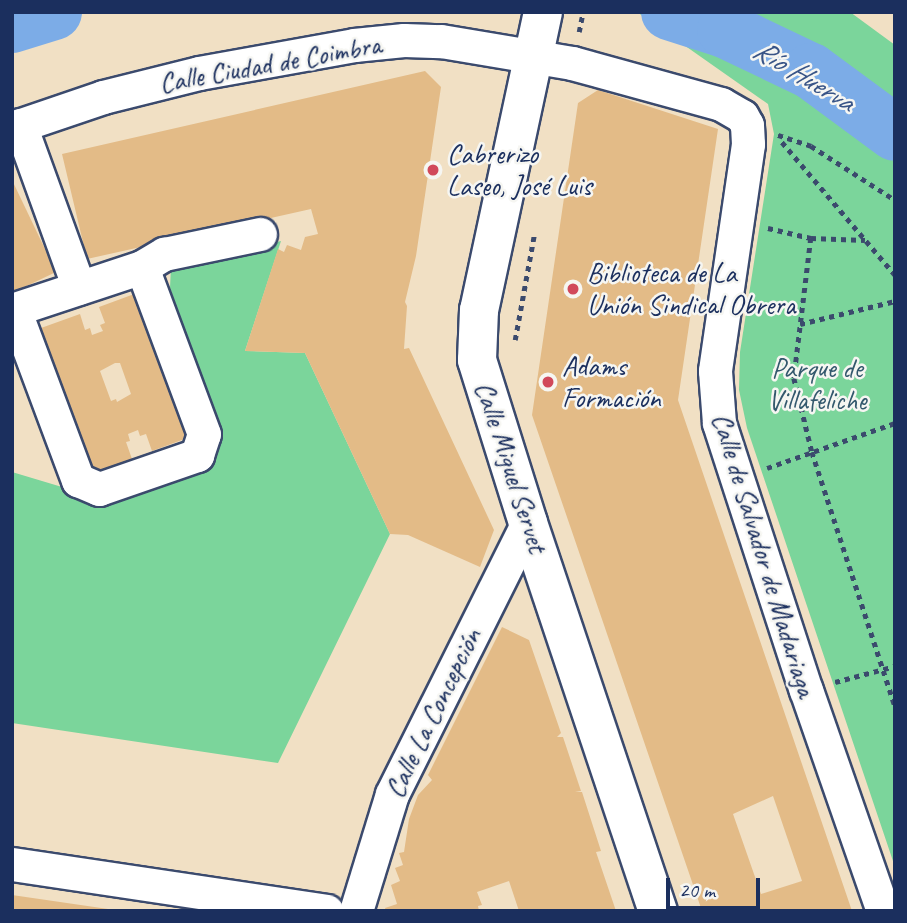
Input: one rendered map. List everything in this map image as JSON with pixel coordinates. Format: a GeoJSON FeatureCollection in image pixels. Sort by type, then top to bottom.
{"type":"FeatureCollection","features":[{"type":"Feature","properties":{"kind":"main road","name":"Calle Miguel Servet"},"geometry":{"type":"LineString","coordinates":[[538,34],[485,283],[477,345],[485,393],[658,911]]}},
{"type":"Feature","properties":{"kind":"street","name":"Calle Ciudad de Coimbra"},"geometry":{"type":"LineString","coordinates":[[16,126],[103,97],[199,73],[354,45],[538,34]]}},
{"type":"Feature","properties":{"kind":"street","name":"Calle de Salvador de Madariaga"},"geometry":{"type":"LineString","coordinates":[[538,34],[734,109],[747,125],[748,144],[715,371],[719,423],[806,690],[883,911]]}},
{"type":"Feature","properties":{"kind":"street"},"geometry":{"type":"LineString","coordinates":[[16,126],[79,288]]}},
{"type":"Feature","properties":{"kind":"street"},"geometry":{"type":"LineString","coordinates":[[142,267],[204,434],[197,455],[99,488],[78,480],[13,310],[142,267],[164,254],[260,234]]}},
{"type":"Feature","properties":{"kind":"street","name":"Calle La Concepción"},"geometry":{"type":"LineString","coordinates":[[356,911],[392,794],[528,523]]}},
{"type":"Feature","properties":{"kind":"street"},"geometry":{"type":"LineString","coordinates":[[12,864],[327,911]]}},
{"type":"Feature","properties":{"kind":"path"},"geometry":{"type":"LineString","coordinates":[[895,200],[811,146],[774,134],[895,275]]}},
{"type":"Feature","properties":{"kind":"path"},"geometry":{"type":"LineString","coordinates":[[759,225],[811,238],[865,240]]}},
{"type":"Feature","properties":{"kind":"path","name":"Calle Miguel Servet"},"geometry":{"type":"LineString","coordinates":[[513,344],[535,231]]}},
{"type":"Feature","properties":{"kind":"path"},"geometry":{"type":"LineString","coordinates":[[811,238],[794,377],[812,452],[895,706]]}},
{"type":"Feature","properties":{"kind":"path"},"geometry":{"type":"LineString","coordinates":[[800,324],[895,301]]}},
{"type":"Feature","properties":{"kind":"path"},"geometry":{"type":"LineString","coordinates":[[737,478],[895,424]]}},
{"type":"Feature","properties":{"kind":"path"},"geometry":{"type":"LineString","coordinates":[[806,690],[895,666]]}},
{"type":"Feature","properties":{"kind":"green space","name":"Parque de Villafeliche"},"geometry":{"type":"Polygon","coordinates":[[[637,12],[850,12],[895,45],[895,867],[747,428],[739,390],[740,352],[774,134],[768,104],[637,12]]]}},
{"type":"Feature","properties":{"kind":"green space"},"geometry":{"type":"Polygon","coordinates":[[[281,241],[245,351],[305,353],[390,534],[278,763],[12,723],[12,472],[112,502],[198,471],[217,419],[170,288],[171,266],[281,241]]]}},
{"type":"Feature","properties":{"kind":"building"},"geometry":{"type":"Polygon","coordinates":[[[425,71],[441,87],[416,256],[405,302],[404,349],[409,348],[494,530],[480,567],[408,535],[390,534],[305,353],[245,351],[278,249],[284,252],[287,245],[301,250],[305,237],[318,234],[311,209],[87,259],[62,154],[425,71]]]}},
{"type":"Feature","properties":{"kind":"building"},"geometry":{"type":"Polygon","coordinates":[[[598,90],[718,129],[678,400],[852,911],[702,911],[532,415],[578,103],[598,90]],[[773,796],[733,814],[761,894],[802,881],[773,796]]]}},
{"type":"Feature","properties":{"kind":"building"},"geometry":{"type":"Polygon","coordinates":[[[12,180],[56,272],[12,293],[12,180]]]}},
{"type":"Feature","properties":{"kind":"building"},"geometry":{"type":"Polygon","coordinates":[[[137,293],[190,437],[152,451],[146,434],[140,436],[138,430],[128,434],[130,441],[126,442],[132,459],[94,472],[41,328],[80,314],[85,330],[90,328],[92,335],[103,331],[100,325],[105,323],[99,307],[137,293]],[[120,363],[100,371],[111,401],[116,399],[117,402],[131,394],[120,363]]]}},
{"type":"Feature","properties":{"kind":"building"},"geometry":{"type":"Polygon","coordinates":[[[502,627],[529,640],[561,733],[557,737],[563,737],[581,791],[575,792],[582,792],[601,851],[596,852],[616,911],[519,911],[509,881],[477,892],[482,905],[478,906],[479,911],[386,911],[385,908],[397,904],[391,885],[400,881],[395,868],[403,865],[399,853],[404,852],[409,819],[418,795],[432,780],[428,775],[502,627]]]}},
{"type":"Feature","properties":{"kind":"building"},"geometry":{"type":"Polygon","coordinates":[[[12,895],[108,909],[108,911],[12,911],[12,895]]]}},
{"type":"Feature","properties":{"kind":"waterway","name":"Río Huerva"},"geometry":{"type":"LineString","coordinates":[[12,25],[54,12]]}},
{"type":"Feature","properties":{"kind":"waterway","name":"Río Huerva"},"geometry":{"type":"LineString","coordinates":[[669,12],[725,30],[811,71],[895,133]]}},
{"type":"Feature","properties":{"kind":"place","name":"Cabrerizo Laseo, José Luis"},"geometry":{"type":"Point","coordinates":[433,170]}},
{"type":"Feature","properties":{"kind":"place","name":"Biblioteca de La Unión Sindical Obrera"},"geometry":{"type":"Point","coordinates":[573,289]}},
{"type":"Feature","properties":{"kind":"place","name":"Adams Formación"},"geometry":{"type":"Point","coordinates":[548,382]}}]}
